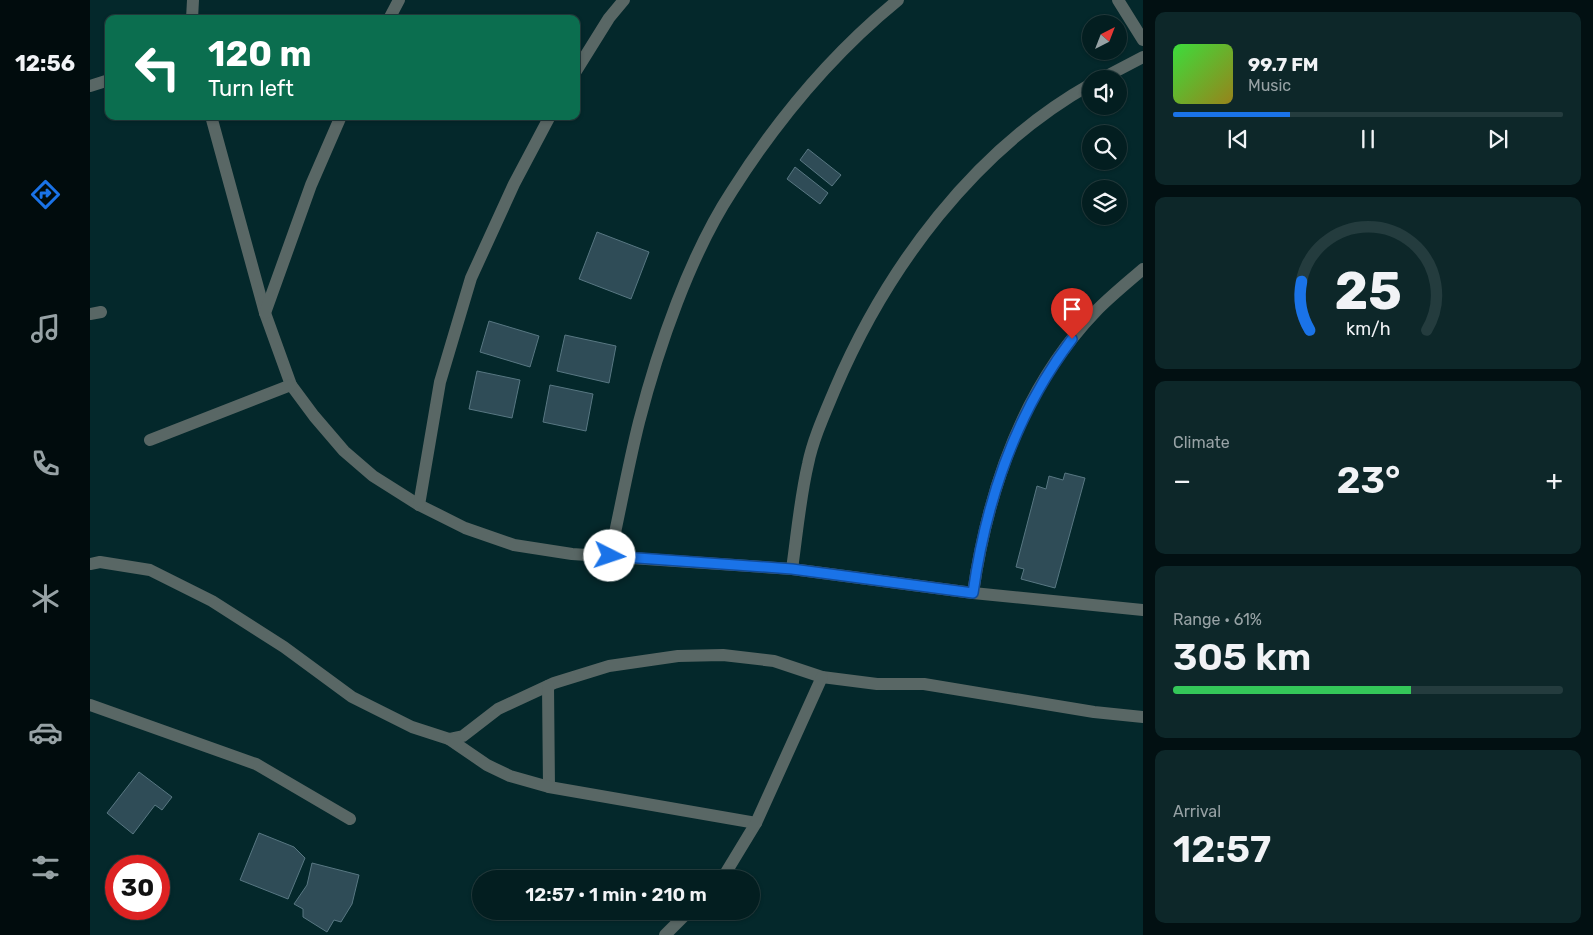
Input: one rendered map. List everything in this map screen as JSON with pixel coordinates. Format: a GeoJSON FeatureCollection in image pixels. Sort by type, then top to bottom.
{"type":"FeatureCollection","features":[{"type":"Feature","properties":{"kind":"street"},"geometry":{"type":"LineString","coordinates":[[192,15],[193,0]]}},
{"type":"Feature","properties":{"kind":"street"},"geometry":{"type":"LineString","coordinates":[[391,15],[399,0]]}},
{"type":"Feature","properties":{"kind":"street"},"geometry":{"type":"LineString","coordinates":[[580,65],[609,18],[624,0]]}},
{"type":"Feature","properties":{"kind":"street"},"geometry":{"type":"LineString","coordinates":[[610,556],[639,422],[670,324],[694,262],[711,227],[731,191],[815,80],[842,51],[898,0]]}},
{"type":"Feature","properties":{"kind":"street"},"geometry":{"type":"LineString","coordinates":[[1118,0],[1143,40]]}},
{"type":"Feature","properties":{"kind":"street"},"geometry":{"type":"LineString","coordinates":[[1118,70],[1143,57]]}},
{"type":"Feature","properties":{"kind":"street"},"geometry":{"type":"LineString","coordinates":[[90,86],[105,81]]}},
{"type":"Feature","properties":{"kind":"street"},"geometry":{"type":"LineString","coordinates":[[792,569],[808,463],[828,405],[850,355],[874,309],[922,237],[946,207],[1017,134],[1082,90]]}},
{"type":"Feature","properties":{"kind":"street"},"geometry":{"type":"LineString","coordinates":[[212,120],[265,312],[291,385],[314,416],[344,450],[373,476],[419,505],[465,528],[514,545],[572,554],[792,569],[973,593],[1143,610]]}},
{"type":"Feature","properties":{"kind":"street"},"geometry":{"type":"LineString","coordinates":[[265,312],[311,185],[339,120]]}},
{"type":"Feature","properties":{"kind":"street"},"geometry":{"type":"LineString","coordinates":[[419,505],[440,382],[471,278],[514,184],[548,120]]}},
{"type":"Feature","properties":{"kind":"street"},"geometry":{"type":"LineString","coordinates":[[973,593],[984,527],[998,477],[1027,409],[1049,369],[1072,339],[1098,309],[1143,269]]}},
{"type":"Feature","properties":{"kind":"street"},"geometry":{"type":"LineString","coordinates":[[150,440],[291,385]]}},
{"type":"Feature","properties":{"kind":"street"},"geometry":{"type":"LineString","coordinates":[[90,564],[100,562],[150,570],[212,601],[284,647],[352,697],[412,727],[449,739],[487,764],[510,776],[549,787],[756,823]]}},
{"type":"Feature","properties":{"kind":"street"},"geometry":{"type":"LineString","coordinates":[[449,739],[463,736],[498,709],[548,686],[609,666],[678,656],[723,655],[774,661],[822,677],[877,684],[924,684],[1094,712],[1143,716]]}},
{"type":"Feature","properties":{"kind":"street"},"geometry":{"type":"LineString","coordinates":[[727,870],[756,823],[822,677]]}},
{"type":"Feature","properties":{"kind":"street"},"geometry":{"type":"LineString","coordinates":[[548,686],[549,787]]}},
{"type":"Feature","properties":{"kind":"street"},"geometry":{"type":"LineString","coordinates":[[90,705],[256,764],[350,819]]}},
{"type":"Feature","properties":{"kind":"street"},"geometry":{"type":"LineString","coordinates":[[665,935],[680,920]]}},
{"type":"Feature","properties":{"kind":"building"},"geometry":{"type":"Polygon","coordinates":[[[808,149],[841,175],[832,186],[800,160],[808,149]]]}},
{"type":"Feature","properties":{"kind":"building"},"geometry":{"type":"Polygon","coordinates":[[[795,167],[828,193],[820,204],[787,179],[795,167]]]}},
{"type":"Feature","properties":{"kind":"building"},"geometry":{"type":"Polygon","coordinates":[[[597,232],[649,252],[631,299],[579,279],[597,232]]]}},
{"type":"Feature","properties":{"kind":"building"},"geometry":{"type":"Polygon","coordinates":[[[489,321],[539,336],[530,367],[480,352],[489,321]]]}},
{"type":"Feature","properties":{"kind":"building"},"geometry":{"type":"Polygon","coordinates":[[[565,335],[616,346],[609,383],[557,371],[565,335]]]}},
{"type":"Feature","properties":{"kind":"building"},"geometry":{"type":"Polygon","coordinates":[[[477,371],[520,380],[512,418],[469,409],[477,371]]]}},
{"type":"Feature","properties":{"kind":"building"},"geometry":{"type":"Polygon","coordinates":[[[550,385],[593,394],[586,431],[543,422],[550,385]]]}},
{"type":"Feature","properties":{"kind":"building"},"geometry":{"type":"Polygon","coordinates":[[[1065,473],[1085,478],[1055,588],[1021,579],[1024,569],[1016,567],[1037,486],[1046,489],[1049,476],[1063,480],[1065,473]]]}},
{"type":"Feature","properties":{"kind":"building"},"geometry":{"type":"Polygon","coordinates":[[[139,772],[172,797],[162,810],[155,805],[133,834],[107,813],[139,772]]]}},
{"type":"Feature","properties":{"kind":"building"},"geometry":{"type":"Polygon","coordinates":[[[259,833],[294,847],[305,858],[288,899],[240,880],[259,833]]]}},
{"type":"Feature","properties":{"kind":"building"},"geometry":{"type":"Polygon","coordinates":[[[312,863],[359,875],[352,904],[341,922],[334,920],[327,932],[303,917],[303,909],[294,904],[307,885],[312,863]]]}},
{"type":"Feature","properties":{"kind":"route"},"geometry":{"type":"LineString","coordinates":[[610,556],[792,569],[973,593],[986,517],[1003,464],[1027,409],[1049,369],[1072,339]]}}]}
